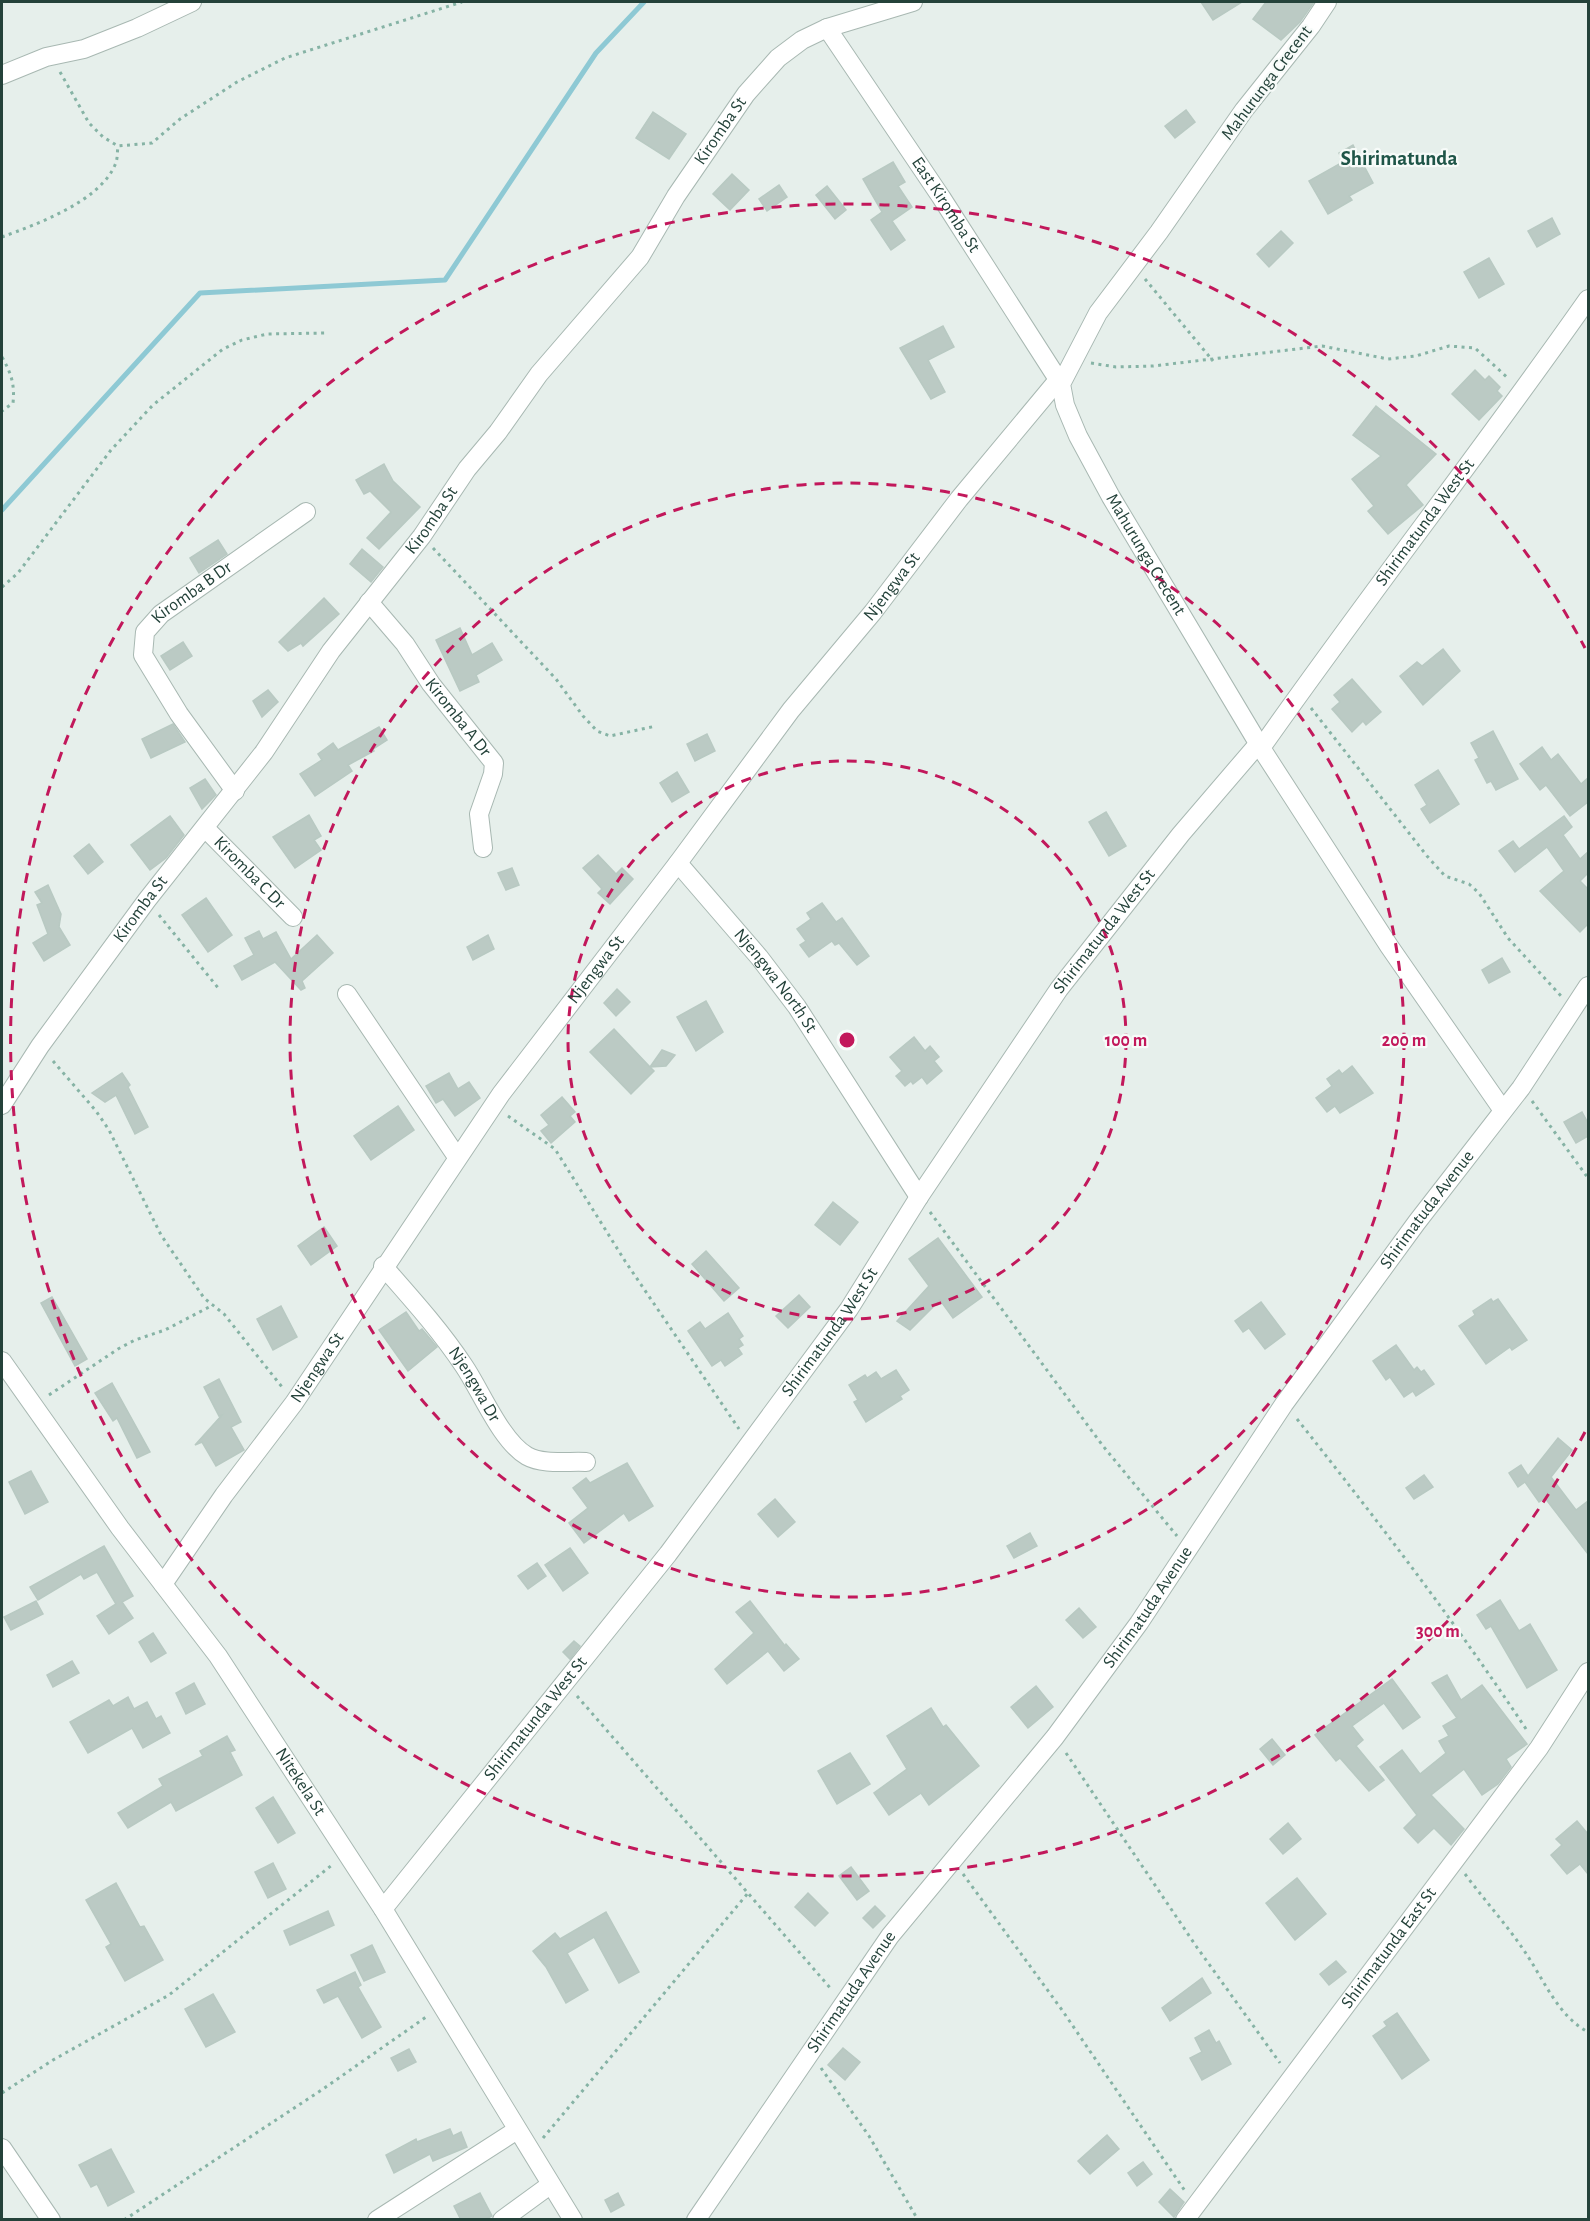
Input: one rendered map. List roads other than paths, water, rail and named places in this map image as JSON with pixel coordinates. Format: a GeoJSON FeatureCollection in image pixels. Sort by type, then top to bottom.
{"type":"FeatureCollection","features":[{"type":"Feature","properties":{"kind":"street"},"geometry":{"type":"LineString","coordinates":[[2,75],[46,57],[84,49],[137,28],[192,2]]}},
{"type":"Feature","properties":{"kind":"street","name":"Kiromba St"},"geometry":{"type":"LineString","coordinates":[[2,1105],[40,1046],[147,900],[235,790],[303,697],[330,651],[422,536],[440,505],[538,374],[639,257],[666,211],[746,94],[778,58],[802,40],[827,28],[913,2]]}},
{"type":"Feature","properties":{"kind":"street","name":"Mahurunga Crecent"},"geometry":{"type":"LineString","coordinates":[[1327,2],[1311,26],[1244,110],[1098,313],[1059,382],[1065,405],[1078,436],[1111,497],[1260,745],[1382,936],[1502,1109]]}},
{"type":"Feature","properties":{"kind":"street","name":"East Kiromba St"},"geometry":{"type":"LineString","coordinates":[[827,28],[941,197],[1059,382]]}},
{"type":"Feature","properties":{"kind":"street","name":"Shirimatunda West St"},"geometry":{"type":"LineString","coordinates":[[383,1909],[669,1554],[749,1442],[798,1381],[849,1309],[919,1197],[1059,989],[1180,834],[1260,745],[1300,693],[1522,393],[1588,298]]}},
{"type":"Feature","properties":{"kind":"street","name":"Njengwa St"},"geometry":{"type":"LineString","coordinates":[[163,1584],[224,1495],[294,1403],[383,1266],[493,1106],[791,710],[873,612],[959,499],[1059,382]]}},
{"type":"Feature","properties":{"kind":"street","name":"Kiromba B Dr"},"geometry":{"type":"LineString","coordinates":[[235,790],[179,714],[143,655],[145,632],[160,614],[306,512]]}},
{"type":"Feature","properties":{"kind":"street","name":"Kiromba A Dr"},"geometry":{"type":"LineString","coordinates":[[369,602],[405,644],[431,684],[494,763],[493,774],[479,814],[483,848]]}},
{"type":"Feature","properties":{"kind":"street","name":"Kiromba C Dr"},"geometry":{"type":"LineString","coordinates":[[205,828],[293,917]]}},
{"type":"Feature","properties":{"kind":"street","name":"Njengwa North St"},"geometry":{"type":"LineString","coordinates":[[678,863],[759,957],[797,1007],[919,1197]]}},
{"type":"Feature","properties":{"kind":"street","name":"Shirimatuda Avenue"},"geometry":{"type":"LineString","coordinates":[[696,2220],[890,1936],[1055,1737],[1138,1623],[1284,1404],[1502,1109],[1521,1088],[1588,986]]}},
{"type":"Feature","properties":{"kind":"street"},"geometry":{"type":"LineString","coordinates":[[347,994],[457,1157]]}},
{"type":"Feature","properties":{"kind":"street","name":"Njengwa Dr"},"geometry":{"type":"LineString","coordinates":[[383,1266],[430,1318],[465,1367],[515,1447],[528,1457],[544,1461],[586,1462]]}},
{"type":"Feature","properties":{"kind":"street","name":"Nitekela St"},"geometry":{"type":"LineString","coordinates":[[2,1361],[163,1584],[218,1656],[383,1909],[549,2185],[573,2220]]}},
{"type":"Feature","properties":{"kind":"street","name":"Shirimatunda East St"},"geometry":{"type":"LineString","coordinates":[[1190,2213],[1539,1748],[1588,1672]]}},
{"type":"Feature","properties":{"kind":"street"},"geometry":{"type":"LineString","coordinates":[[377,2220],[517,2130]]}},
{"type":"Feature","properties":{"kind":"street"},"geometry":{"type":"LineString","coordinates":[[2,2148],[51,2220]]}},
{"type":"Feature","properties":{"kind":"street"},"geometry":{"type":"LineString","coordinates":[[502,2220],[549,2185]]}},
{"type":"Feature","properties":{"kind":"waterway"},"geometry":{"type":"LineString","coordinates":[[2,510],[200,293],[445,280],[596,53],[644,2]]}},
{"type":"Feature","properties":{"kind":"district","name":"Shirimatunda"},"geometry":{"type":"Point","coordinates":[1399,158]}}]}
